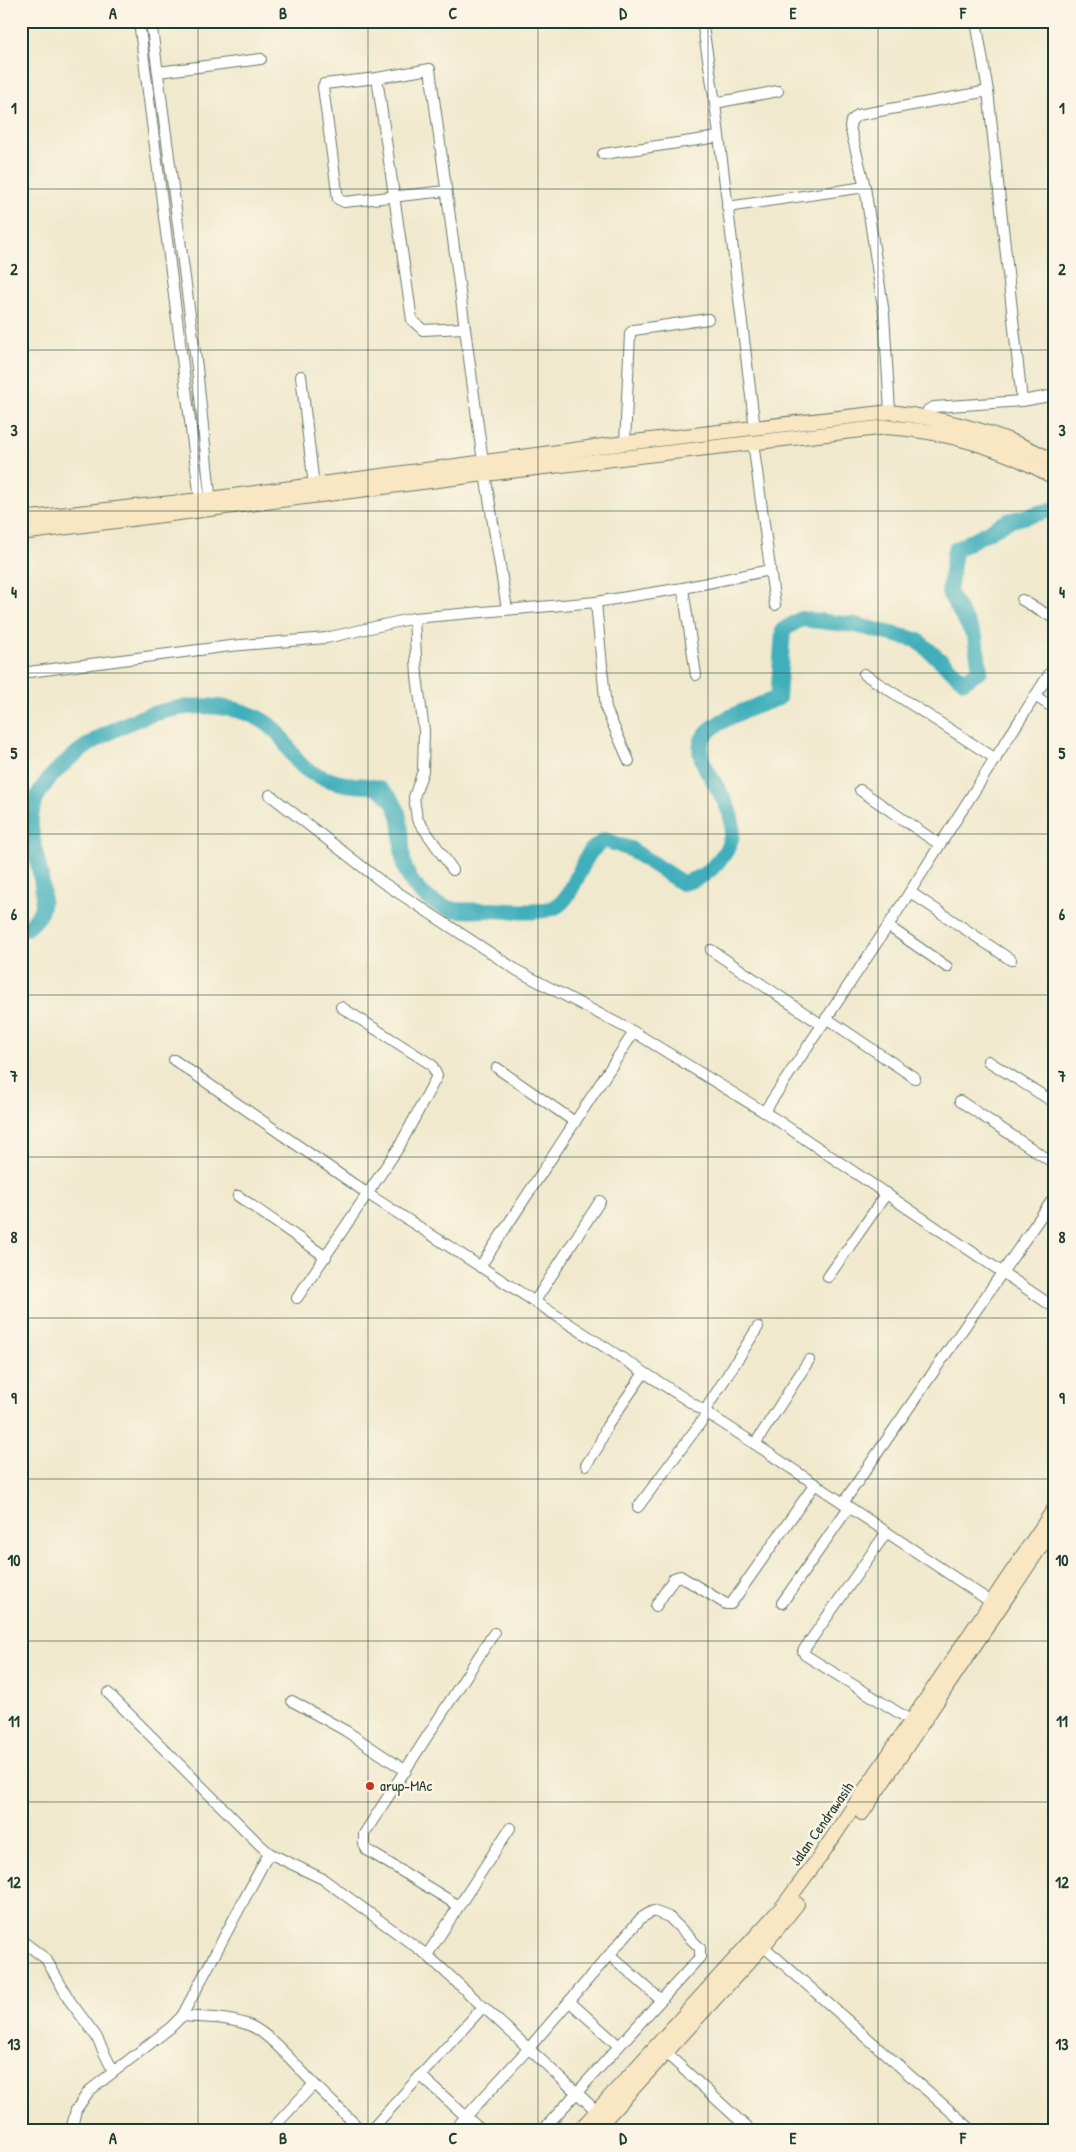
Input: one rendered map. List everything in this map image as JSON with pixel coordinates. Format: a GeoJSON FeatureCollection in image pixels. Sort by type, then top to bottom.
{"type":"FeatureCollection","features":[{"type":"Feature","properties":{"kind":"street"},"geometry":{"type":"LineString","coordinates":[[139,21],[206,505]]}},
{"type":"Feature","properties":{"kind":"street"},"geometry":{"type":"LineString","coordinates":[[151,21],[197,368],[206,505]]}},
{"type":"Feature","properties":{"kind":"street"},"geometry":{"type":"LineString","coordinates":[[702,21],[715,103],[775,605]]}},
{"type":"Feature","properties":{"kind":"street"},"geometry":{"type":"LineString","coordinates":[[976,21],[988,91],[1022,401]]}},
{"type":"Feature","properties":{"kind":"street"},"geometry":{"type":"LineString","coordinates":[[158,72],[261,59]]}},
{"type":"Feature","properties":{"kind":"street"},"geometry":{"type":"LineString","coordinates":[[446,191],[340,201],[337,196],[323,85],[326,83],[377,78],[430,68],[484,468],[508,609]]}},
{"type":"Feature","properties":{"kind":"street"},"geometry":{"type":"LineString","coordinates":[[377,78],[412,320],[423,330],[464,328]]}},
{"type":"Feature","properties":{"kind":"street"},"geometry":{"type":"LineString","coordinates":[[715,103],[778,91]]}},
{"type":"Feature","properties":{"kind":"street"},"geometry":{"type":"LineString","coordinates":[[890,412],[885,326],[865,187],[850,127],[854,117],[988,91]]}},
{"type":"Feature","properties":{"kind":"street"},"geometry":{"type":"LineString","coordinates":[[603,154],[718,137]]}},
{"type":"Feature","properties":{"kind":"street"},"geometry":{"type":"LineString","coordinates":[[727,207],[865,187]]}},
{"type":"Feature","properties":{"kind":"street"},"geometry":{"type":"LineString","coordinates":[[625,443],[630,333],[634,330],[708,319]]}},
{"type":"Feature","properties":{"kind":"street"},"geometry":{"type":"LineString","coordinates":[[302,376],[314,486]]}},
{"type":"Feature","properties":{"kind":"street"},"geometry":{"type":"LineString","coordinates":[[925,417],[928,410],[934,407],[1022,401],[1055,395]]}},
{"type":"Feature","properties":{"kind":"street"},"geometry":{"type":"LineString","coordinates":[[21,533],[206,505],[754,435],[890,412],[925,417],[1016,442],[1055,462]]}},
{"type":"Feature","properties":{"kind":"street"},"geometry":{"type":"LineString","coordinates":[[21,520],[206,505],[314,486],[484,468],[625,443],[887,427],[903,428],[942,436],[1014,456],[1055,478]]}},
{"type":"Feature","properties":{"kind":"street"},"geometry":{"type":"LineString","coordinates":[[21,673],[230,646],[326,638],[414,618],[596,602],[683,588],[770,570]]}},
{"type":"Feature","properties":{"kind":"street"},"geometry":{"type":"LineString","coordinates":[[683,588],[696,675]]}},
{"type":"Feature","properties":{"kind":"street"},"geometry":{"type":"LineString","coordinates":[[1022,600],[1055,619]]}},
{"type":"Feature","properties":{"kind":"street"},"geometry":{"type":"LineString","coordinates":[[596,602],[606,709],[629,761]]}},
{"type":"Feature","properties":{"kind":"street"},"geometry":{"type":"LineString","coordinates":[[414,618],[424,731],[423,771],[414,796],[415,809],[417,819],[453,870]]}},
{"type":"Feature","properties":{"kind":"street"},"geometry":{"type":"LineString","coordinates":[[764,1112],[888,926],[1055,665]]}},
{"type":"Feature","properties":{"kind":"street"},"geometry":{"type":"LineString","coordinates":[[864,674],[996,759]]}},
{"type":"Feature","properties":{"kind":"street"},"geometry":{"type":"LineString","coordinates":[[1035,696],[1055,709]]}},
{"type":"Feature","properties":{"kind":"street"},"geometry":{"type":"LineString","coordinates":[[860,790],[939,844]]}},
{"type":"Feature","properties":{"kind":"street"},"geometry":{"type":"LineString","coordinates":[[270,795],[382,882],[518,971],[634,1032],[764,1112],[887,1193],[1055,1308]]}},
{"type":"Feature","properties":{"kind":"street"},"geometry":{"type":"LineString","coordinates":[[910,892],[1011,960]]}},
{"type":"Feature","properties":{"kind":"street"},"geometry":{"type":"LineString","coordinates":[[888,926],[946,967]]}},
{"type":"Feature","properties":{"kind":"street"},"geometry":{"type":"LineString","coordinates":[[711,950],[915,1078]]}},
{"type":"Feature","properties":{"kind":"street"},"geometry":{"type":"LineString","coordinates":[[297,1298],[399,1147],[437,1073],[432,1065],[341,1007]]}},
{"type":"Feature","properties":{"kind":"street"},"geometry":{"type":"LineString","coordinates":[[480,1266],[634,1032]]}},
{"type":"Feature","properties":{"kind":"street"},"geometry":{"type":"LineString","coordinates":[[174,1060],[368,1194],[755,1444],[996,1605]]}},
{"type":"Feature","properties":{"kind":"street"},"geometry":{"type":"LineString","coordinates":[[988,1061],[1055,1103]]}},
{"type":"Feature","properties":{"kind":"street"},"geometry":{"type":"LineString","coordinates":[[497,1068],[575,1122]]}},
{"type":"Feature","properties":{"kind":"street"},"geometry":{"type":"LineString","coordinates":[[960,1101],[1055,1164]]}},
{"type":"Feature","properties":{"kind":"street"},"geometry":{"type":"LineString","coordinates":[[828,1276],[887,1193]]}},
{"type":"Feature","properties":{"kind":"street"},"geometry":{"type":"LineString","coordinates":[[238,1196],[326,1257]]}},
{"type":"Feature","properties":{"kind":"street"},"geometry":{"type":"LineString","coordinates":[[782,1603],[1055,1196]]}},
{"type":"Feature","properties":{"kind":"street"},"geometry":{"type":"LineString","coordinates":[[535,1301],[600,1201]]}},
{"type":"Feature","properties":{"kind":"street"},"geometry":{"type":"LineString","coordinates":[[638,1507],[706,1413],[758,1328]]}},
{"type":"Feature","properties":{"kind":"street"},"geometry":{"type":"LineString","coordinates":[[755,1444],[809,1360]]}},
{"type":"Feature","properties":{"kind":"street"},"geometry":{"type":"LineString","coordinates":[[586,1465],[598,1448],[606,1426],[644,1373]]}},
{"type":"Feature","properties":{"kind":"street"},"geometry":{"type":"LineString","coordinates":[[656,1606],[674,1578],[680,1576],[726,1604],[732,1604],[815,1484]]}},
{"type":"Feature","properties":{"kind":"street","name":"Jalan Cendrawasih"},"geometry":{"type":"LineString","coordinates":[[579,2131],[601,2115],[666,2053],[763,1946],[843,1840],[996,1605],[1055,1508]]}},
{"type":"Feature","properties":{"kind":"street","name":"Jalan Cendrawasih"},"geometry":{"type":"LineString","coordinates":[[594,2131],[601,2115],[784,1905],[819,1858],[912,1720],[1055,1525]]}},
{"type":"Feature","properties":{"kind":"street"},"geometry":{"type":"LineString","coordinates":[[886,1533],[803,1651],[805,1655],[912,1720]]}},
{"type":"Feature","properties":{"kind":"street"},"geometry":{"type":"LineString","coordinates":[[460,1906],[367,1850],[364,1846],[364,1834],[494,1633]]}},
{"type":"Feature","properties":{"kind":"street"},"geometry":{"type":"LineString","coordinates":[[108,1693],[159,1746],[269,1852],[323,1879],[427,1955],[601,2115]]}},
{"type":"Feature","properties":{"kind":"street"},"geometry":{"type":"LineString","coordinates":[[292,1701],[346,1731],[406,1771]]}},
{"type":"Feature","properties":{"kind":"street"},"geometry":{"type":"LineString","coordinates":[[427,1955],[510,1828]]}},
{"type":"Feature","properties":{"kind":"street"},"geometry":{"type":"LineString","coordinates":[[71,2131],[82,2098],[113,2071],[170,2028],[182,2016],[269,1852]]}},
{"type":"Feature","properties":{"kind":"street"},"geometry":{"type":"LineString","coordinates":[[453,2131],[529,2048],[646,1914],[659,1912],[669,1917],[700,1948],[702,1954],[542,2131]]}},
{"type":"Feature","properties":{"kind":"street"},"geometry":{"type":"LineString","coordinates":[[21,1940],[46,1959],[70,2001],[96,2036],[113,2071]]}},
{"type":"Feature","properties":{"kind":"street"},"geometry":{"type":"LineString","coordinates":[[763,1946],[973,2131]]}},
{"type":"Feature","properties":{"kind":"street"},"geometry":{"type":"LineString","coordinates":[[610,1955],[661,2000]]}},
{"type":"Feature","properties":{"kind":"street"},"geometry":{"type":"LineString","coordinates":[[569,2001],[619,2046]]}},
{"type":"Feature","properties":{"kind":"street"},"geometry":{"type":"LineString","coordinates":[[370,2131],[483,2007]]}},
{"type":"Feature","properties":{"kind":"street"},"geometry":{"type":"LineString","coordinates":[[182,2016],[238,2022],[251,2026],[266,2037],[362,2131]]}},
{"type":"Feature","properties":{"kind":"street"},"geometry":{"type":"LineString","coordinates":[[666,2053],[751,2131]]}},
{"type":"Feature","properties":{"kind":"street"},"geometry":{"type":"LineString","coordinates":[[420,2075],[482,2131]]}},
{"type":"Feature","properties":{"kind":"street"},"geometry":{"type":"LineString","coordinates":[[270,2131],[314,2084]]}},
{"type":"Feature","properties":{"kind":"waterway"},"geometry":{"type":"LineString","coordinates":[[21,930],[34,921],[41,910],[43,896],[31,831],[31,817],[36,799],[47,782],[80,751],[119,727],[156,713],[187,707],[221,707],[252,715],[278,733],[296,760],[312,773],[338,782],[373,787],[384,792],[391,799],[398,814],[403,858],[409,877],[421,893],[448,908],[457,910],[540,911],[555,907],[561,903],[571,890],[591,851],[605,840],[630,849],[682,883],[694,880],[708,872],[720,859],[731,841],[732,823],[727,806],[702,760],[700,747],[706,734],[720,722],[778,698],[783,630],[801,619],[855,625],[917,640],[964,681],[980,670],[975,637],[949,593],[955,550],[1008,521],[1055,509]]}},
{"type":"Feature","properties":{"kind":"place","name":"arup-MAc"},"geometry":{"type":"Point","coordinates":[370,1786]}}]}
